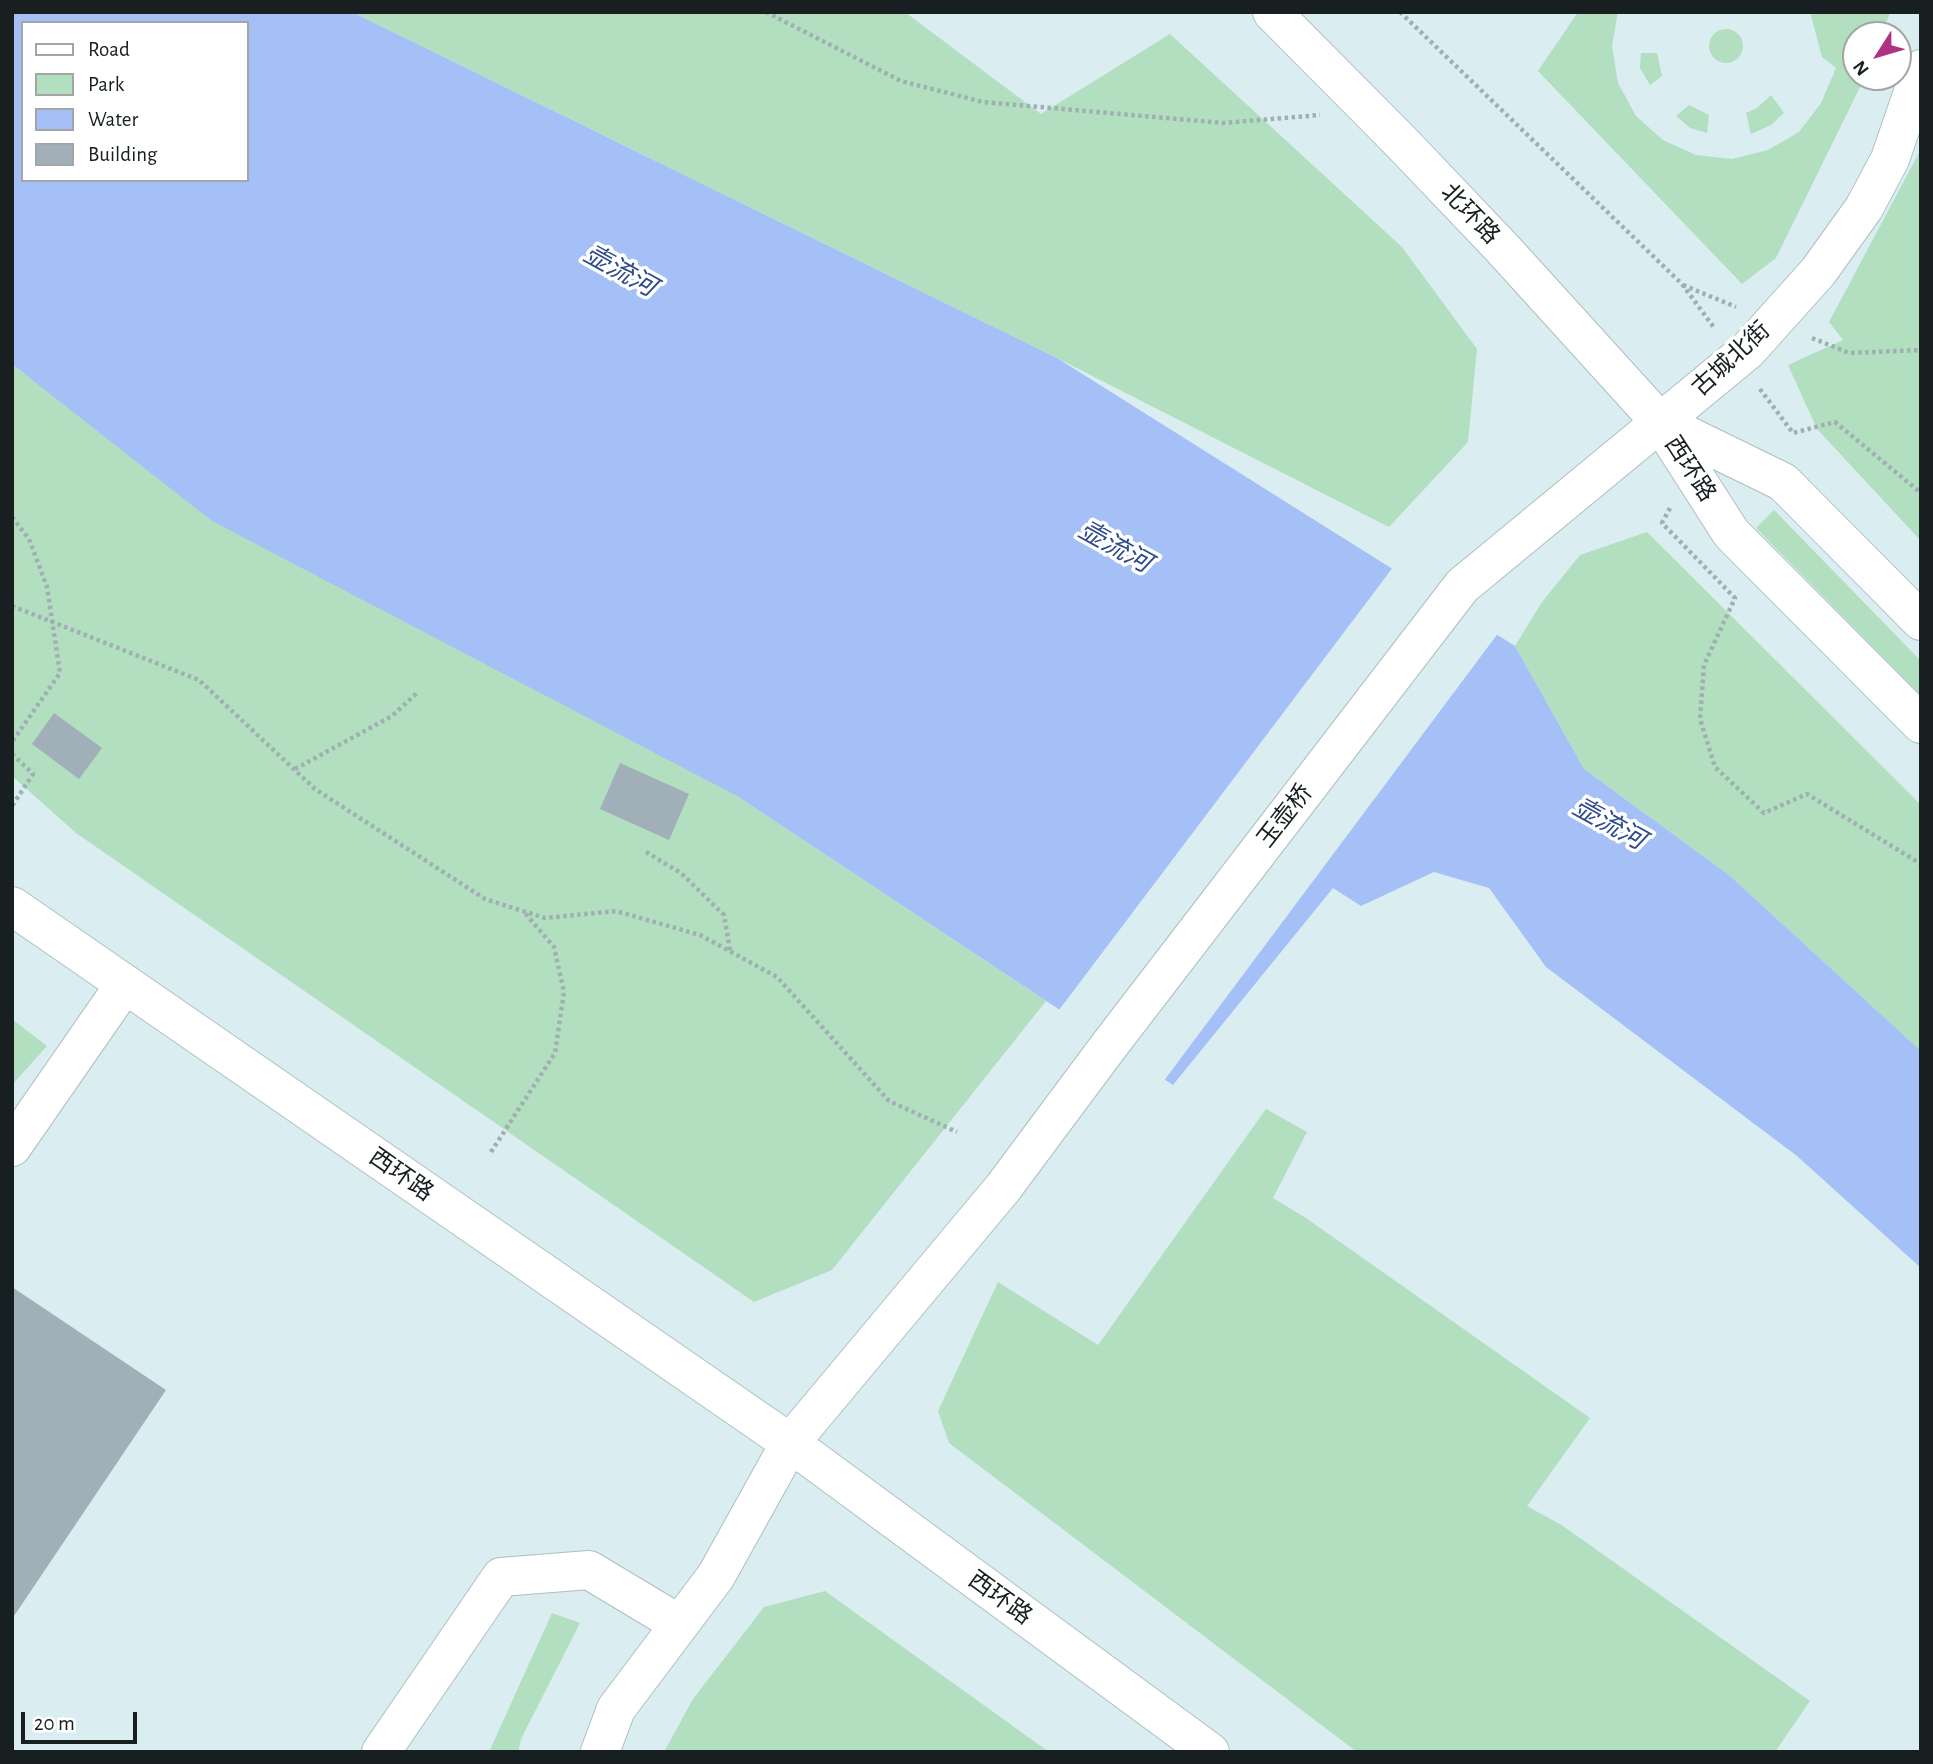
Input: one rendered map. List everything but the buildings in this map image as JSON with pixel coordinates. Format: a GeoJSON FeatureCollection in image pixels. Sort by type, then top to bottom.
{"type":"FeatureCollection","features":[{"type":"Feature","properties":{"kind":"main road","name":"北环路"},"geometry":{"type":"LineString","coordinates":[[1272,12],[1503,249],[1660,422]]}},
{"type":"Feature","properties":{"kind":"main road","name":"古城北街"},"geometry":{"type":"LineString","coordinates":[[1462,586],[1748,349],[1818,272],[1864,208],[1890,159],[1921,69]]}},
{"type":"Feature","properties":{"kind":"main road","name":"西环路"},"geometry":{"type":"LineString","coordinates":[[1660,422],[1731,533],[1921,724]]}},
{"type":"Feature","properties":{"kind":"main road","name":"西环路"},"geometry":{"type":"LineString","coordinates":[[1660,422],[1783,482],[1921,621]]}},
{"type":"Feature","properties":{"kind":"main road","name":"玉壶桥"},"geometry":{"type":"LineString","coordinates":[[790,1443],[1003,1188],[1462,586]]}},
{"type":"Feature","properties":{"kind":"main road","name":"西环路"},"geometry":{"type":"LineString","coordinates":[[12,906],[790,1443],[1210,1752]]}},
{"type":"Feature","properties":{"kind":"main road"},"geometry":{"type":"LineString","coordinates":[[12,1147],[125,984]]}},
{"type":"Feature","properties":{"kind":"main road"},"geometry":{"type":"LineString","coordinates":[[600,1752],[616,1709],[716,1576],[790,1443]]}},
{"type":"Feature","properties":{"kind":"main road"},"geometry":{"type":"LineString","coordinates":[[380,1752],[501,1577],[589,1570],[679,1624]]}},
{"type":"Feature","properties":{"kind":"path"},"geometry":{"type":"LineString","coordinates":[[766,12],[901,81],[983,102],[1223,123],[1370,110]]}},
{"type":"Feature","properties":{"kind":"path"},"geometry":{"type":"LineString","coordinates":[[1400,12],[1682,284],[1793,432],[1835,422],[1921,493]]}},
{"type":"Feature","properties":{"kind":"path"},"geometry":{"type":"LineString","coordinates":[[1690,470],[1662,523],[1735,598],[1704,665],[1700,719],[1715,767],[1764,813],[1807,794],[1921,864]]}},
{"type":"Feature","properties":{"kind":"path"},"geometry":{"type":"LineString","coordinates":[[12,517],[29,539],[47,587],[60,673],[12,742]]}},
{"type":"Feature","properties":{"kind":"path"},"geometry":{"type":"LineString","coordinates":[[12,606],[199,680],[315,789],[485,899],[545,918],[616,911],[700,935],[777,976],[889,1101],[957,1132]]}},
{"type":"Feature","properties":{"kind":"path"},"geometry":{"type":"LineString","coordinates":[[295,769],[392,716],[417,693]]}},
{"type":"Feature","properties":{"kind":"path"},"geometry":{"type":"LineString","coordinates":[[12,754],[33,774],[12,806]]}},
{"type":"Feature","properties":{"kind":"path"},"geometry":{"type":"LineString","coordinates":[[646,852],[681,873],[724,915],[730,951]]}},
{"type":"Feature","properties":{"kind":"path"},"geometry":{"type":"LineString","coordinates":[[491,1153],[555,1053],[564,992],[554,947],[523,911]]}},
{"type":"Feature","properties":{"kind":"green space"},"geometry":{"type":"Polygon","coordinates":[[[352,12],[905,12],[1041,114],[1170,34],[1402,247],[1477,349],[1468,442],[1389,527],[1057,358],[352,12]]]}},
{"type":"Feature","properties":{"kind":"green space"},"geometry":{"type":"Polygon","coordinates":[[[1578,12],[1618,12],[1612,46],[1618,83],[1636,116],[1663,140],[1696,155],[1732,159],[1768,150],[1799,132],[1821,103],[1836,68],[1822,57],[1810,12],[1890,12],[1887,21],[1842,21],[1842,91],[1858,91],[1776,258],[1742,284],[1538,71],[1578,12]]]}},
{"type":"Feature","properties":{"kind":"green space"},"geometry":{"type":"Polygon","coordinates":[[[1726,29],[1738,34],[1743,46],[1738,58],[1726,63],[1714,58],[1709,46],[1714,34],[1726,29]]]}},
{"type":"Feature","properties":{"kind":"green space"},"geometry":{"type":"Polygon","coordinates":[[[1641,53],[1657,53],[1662,76],[1650,85],[1640,68],[1641,53]]]}},
{"type":"Feature","properties":{"kind":"green space"},"geometry":{"type":"Polygon","coordinates":[[[1771,95],[1784,113],[1771,125],[1751,134],[1746,113],[1757,108],[1771,95]]]}},
{"type":"Feature","properties":{"kind":"green space"},"geometry":{"type":"Polygon","coordinates":[[[1689,105],[1709,115],[1707,133],[1690,128],[1676,116],[1689,105]]]}},
{"type":"Feature","properties":{"kind":"green space"},"geometry":{"type":"Polygon","coordinates":[[[1921,149],[1921,541],[1817,429],[1788,365],[1843,340],[1829,322],[1921,149]]]}},
{"type":"Feature","properties":{"kind":"green space"},"geometry":{"type":"Polygon","coordinates":[[[12,364],[23,373],[737,796],[1046,1001],[832,1270],[754,1302],[76,833],[12,776],[12,364]]]}},
{"type":"Feature","properties":{"kind":"green space"},"geometry":{"type":"Polygon","coordinates":[[[1774,510],[1921,661],[1921,696],[1756,528],[1774,510]]]}},
{"type":"Feature","properties":{"kind":"green space"},"geometry":{"type":"Polygon","coordinates":[[[1647,532],[1921,805],[1921,1051],[1729,875],[1584,769],[1515,646],[1542,602],[1580,555],[1647,532]]]}},
{"type":"Feature","properties":{"kind":"green space"},"geometry":{"type":"Polygon","coordinates":[[[12,1019],[47,1046],[12,1085],[12,1019]]]}},
{"type":"Feature","properties":{"kind":"green space"},"geometry":{"type":"Polygon","coordinates":[[[1266,1109],[1307,1132],[1273,1198],[1306,1218],[1590,1418],[1527,1506],[1563,1526],[1810,1701],[1775,1752],[1357,1752],[949,1443],[938,1411],[998,1282],[1098,1345],[1266,1109]]]}},
{"type":"Feature","properties":{"kind":"green space"},"geometry":{"type":"Polygon","coordinates":[[[825,1591],[1049,1752],[664,1752],[693,1699],[764,1607],[825,1591]]]}},
{"type":"Feature","properties":{"kind":"green space"},"geometry":{"type":"Polygon","coordinates":[[[552,1613],[580,1623],[521,1739],[518,1752],[489,1752],[552,1613]]]}},
{"type":"Feature","properties":{"kind":"water","name":"壶流河"},"geometry":{"type":"Polygon","coordinates":[[[12,12],[352,12],[1057,358],[1515,646],[1584,769],[1729,875],[1921,1051],[1921,1268],[1797,1156],[1546,967],[1489,888],[1434,872],[1361,906],[1333,888],[1173,1085],[737,796],[212,521],[12,364],[12,12]]]}},
{"type":"Feature","properties":{"kind":"pier"},"geometry":{"type":"Polygon","coordinates":[[[1394,566],[1499,632],[1163,1082],[1059,1010],[1394,566]]]}}]}
